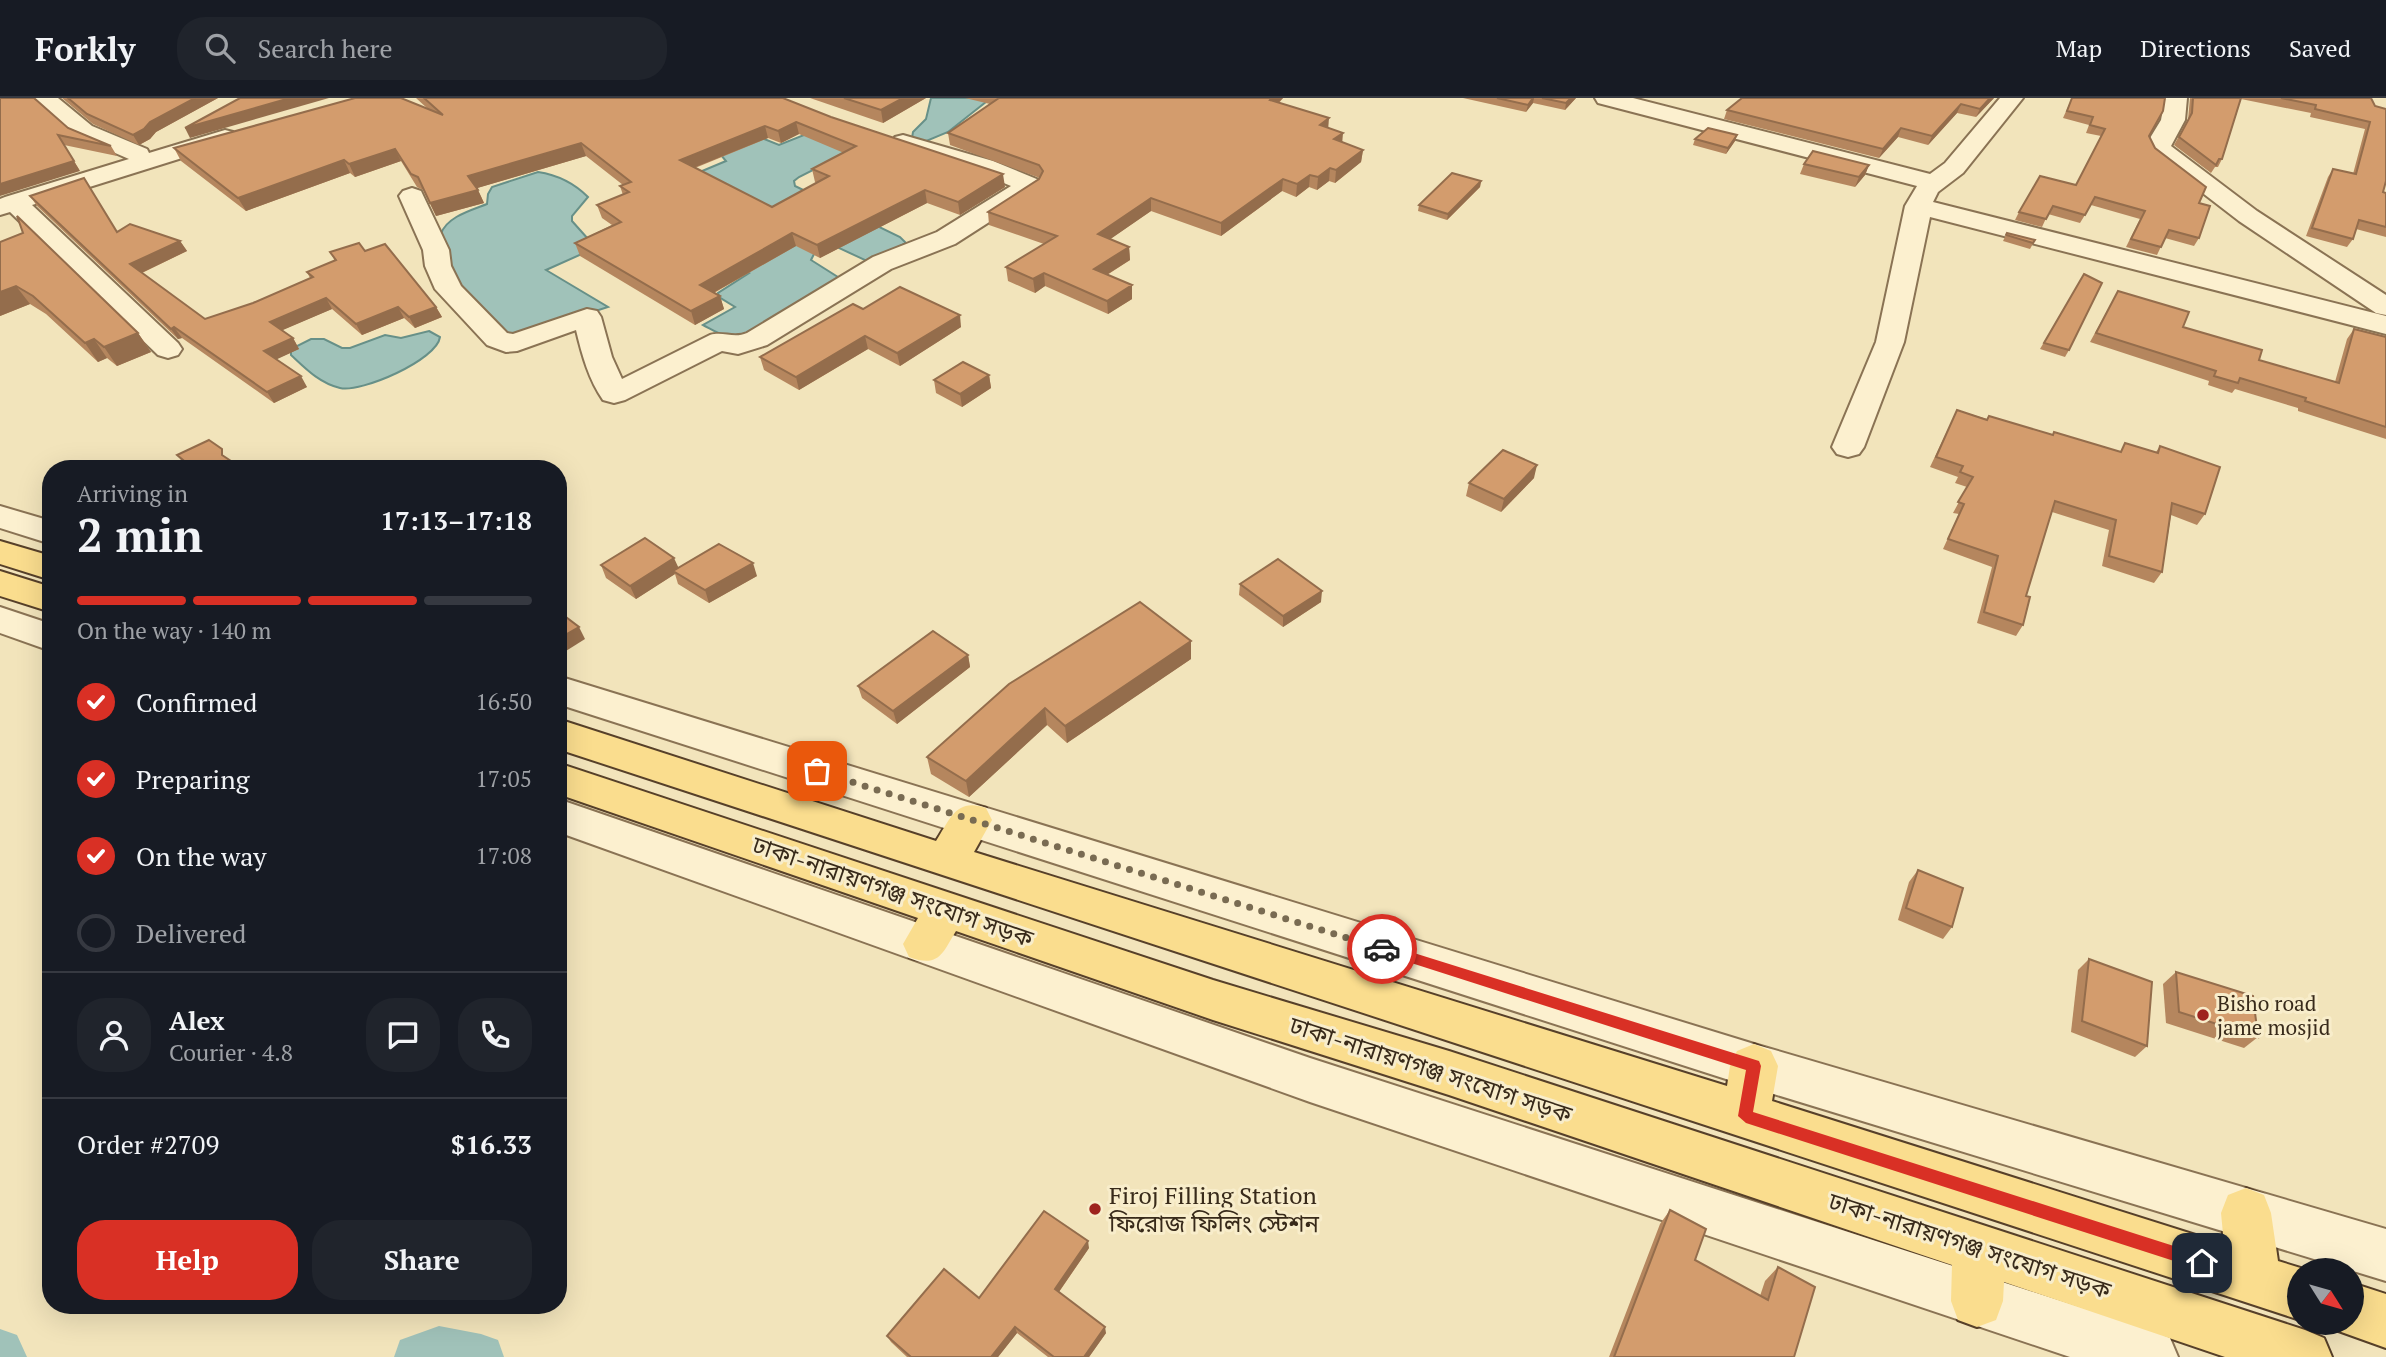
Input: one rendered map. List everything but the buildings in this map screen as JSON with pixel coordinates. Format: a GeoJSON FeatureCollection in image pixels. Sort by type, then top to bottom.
{"type":"FeatureCollection","features":[{"type":"Feature","properties":{"kind":"main road"},"geometry":{"type":"LineString","coordinates":[[0,552],[42,565]]}},
{"type":"Feature","properties":{"kind":"main road"},"geometry":{"type":"LineString","coordinates":[[0,583],[42,597]]}},
{"type":"Feature","properties":{"kind":"main road","name":"ঢাকা-নারায়ণগঞ্জ সংযোগ সড়ক"},"geometry":{"type":"LineString","coordinates":[[567,737],[2277,1287]]}},
{"type":"Feature","properties":{"kind":"main road","name":"ঢাকা-নারায়ণগঞ্জ সংযোগ সড়ক"},"geometry":{"type":"LineString","coordinates":[[567,782],[936,927],[1213,1000],[1449,1073],[2305,1357]]}},
{"type":"Feature","properties":{"kind":"main road"},"geometry":{"type":"LineString","coordinates":[[946,861],[972,820]]}},
{"type":"Feature","properties":{"kind":"main road"},"geometry":{"type":"LineString","coordinates":[[1746,1116],[1754,1066]]}},
{"type":"Feature","properties":{"kind":"main road"},"geometry":{"type":"LineString","coordinates":[[2246,1213],[2277,1287]]}},
{"type":"Feature","properties":{"kind":"main road"},"geometry":{"type":"LineString","coordinates":[[1977,1301],[1978,1248]]}},
{"type":"Feature","properties":{"kind":"main road"},"geometry":{"type":"LineString","coordinates":[[2364,1314],[2386,1321]]}},
{"type":"Feature","properties":{"kind":"street"},"geometry":{"type":"LineString","coordinates":[[44,98],[84,131],[138,154]]}},
{"type":"Feature","properties":{"kind":"street"},"geometry":{"type":"LineString","coordinates":[[1606,98],[1934,183]]}},
{"type":"Feature","properties":{"kind":"street"},"geometry":{"type":"LineString","coordinates":[[1848,447],[1889,342],[1921,198],[1934,183],[1955,168],[2012,98]]}},
{"type":"Feature","properties":{"kind":"street"},"geometry":{"type":"LineString","coordinates":[[2176,98],[2173,120],[2159,143],[2160,149],[2248,216],[2386,307]]}},
{"type":"Feature","properties":{"kind":"street"},"geometry":{"type":"LineString","coordinates":[[1699,121],[1716,104]]}},
{"type":"Feature","properties":{"kind":"street"},"geometry":{"type":"LineString","coordinates":[[107,172],[195,123]]}},
{"type":"Feature","properties":{"kind":"street"},"geometry":{"type":"LineString","coordinates":[[7,204],[250,130]]}},
{"type":"Feature","properties":{"kind":"street"},"geometry":{"type":"LineString","coordinates":[[412,196],[436,250],[438,266],[449,289],[497,339],[506,343],[517,342],[587,317],[597,357],[614,394],[720,341],[741,346],[757,339],[882,262],[946,238],[1030,185],[984,166],[876,134]]}},
{"type":"Feature","properties":{"kind":"street"},"geometry":{"type":"LineString","coordinates":[[7,204],[168,349]]}},
{"type":"Feature","properties":{"kind":"street"},"geometry":{"type":"LineString","coordinates":[[1918,206],[2386,325]]}},
{"type":"Feature","properties":{"kind":"street"},"geometry":{"type":"LineString","coordinates":[[0,517],[42,530]]}},
{"type":"Feature","properties":{"kind":"street"},"geometry":{"type":"LineString","coordinates":[[0,620],[42,635]]}},
{"type":"Feature","properties":{"kind":"street"},"geometry":{"type":"LineString","coordinates":[[567,693],[1754,1066],[2386,1255]]}},
{"type":"Feature","properties":{"kind":"street"},"geometry":{"type":"LineString","coordinates":[[567,818],[936,927],[1310,1080],[2151,1357]]}},
{"type":"Feature","properties":{"kind":"water"},"geometry":{"type":"Polygon","coordinates":[[[931,98],[991,98],[948,132],[924,142],[912,138],[913,132],[926,119],[931,98]]]}},
{"type":"Feature","properties":{"kind":"water"},"geometry":{"type":"Polygon","coordinates":[[[824,127],[874,139],[799,177],[794,181],[795,186],[900,237],[906,243],[869,262],[835,246],[814,254],[811,260],[841,279],[771,324],[742,335],[728,336],[703,325],[735,307],[719,297],[718,293],[749,273],[729,263],[683,179],[726,161],[721,155],[744,131],[779,145],[824,127]]]}},
{"type":"Feature","properties":{"kind":"water"},"geometry":{"type":"Polygon","coordinates":[[[538,172],[565,180],[588,197],[572,216],[572,221],[589,240],[584,253],[546,270],[608,307],[509,339],[456,286],[441,234],[454,219],[487,204],[492,187],[538,172]]]}},
{"type":"Feature","properties":{"kind":"water"},"geometry":{"type":"Polygon","coordinates":[[[429,331],[440,337],[436,346],[413,365],[380,380],[350,388],[325,383],[291,355],[291,349],[311,339],[324,339],[342,348],[350,348],[385,335],[401,338],[429,331]]]}},
{"type":"Feature","properties":{"kind":"waterway"},"geometry":{"type":"LineString","coordinates":[[417,1357],[439,1349],[481,1357]]}},
{"type":"Feature","properties":{"kind":"waterway"},"geometry":{"type":"LineString","coordinates":[[0,1352],[4,1357]]}},
{"type":"Feature","properties":{"kind":"way so far"},"geometry":{"type":"LineString","coordinates":[[817,771],[1382,949]]}},
{"type":"Feature","properties":{"kind":"place","name":"Bisho road jame mosjid"},"geometry":{"type":"Point","coordinates":[2203,1015]}},
{"type":"Feature","properties":{"kind":"place","name":"Firoj Filling Station ফিরোজ ফিলিং স্টেশন"},"geometry":{"type":"Point","coordinates":[1095,1209]}},
{"type":"Feature","properties":{"kind":"route"},"geometry":{"type":"LineString","coordinates":[[1382,949],[1754,1066],[1746,1116],[2202,1263]]}}]}
